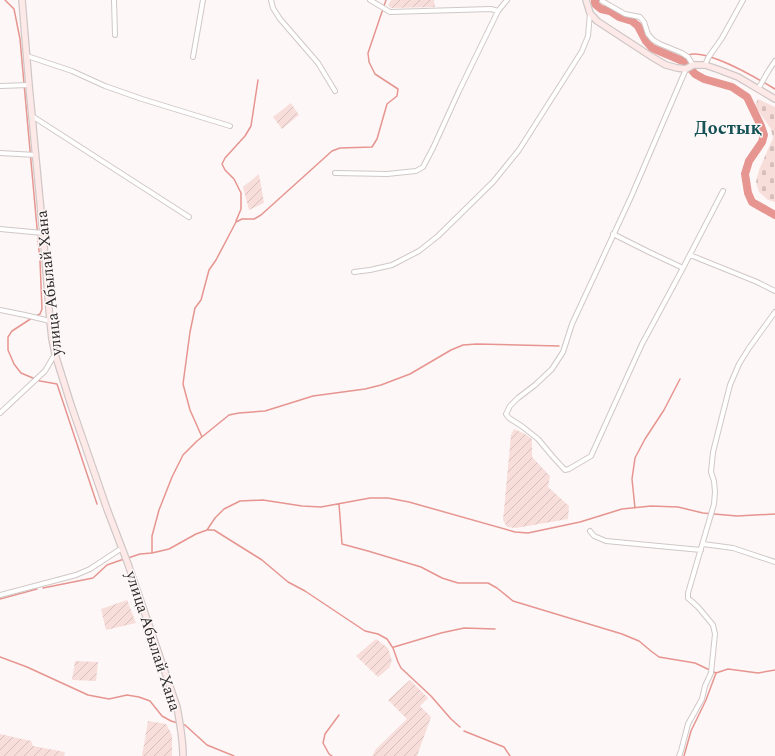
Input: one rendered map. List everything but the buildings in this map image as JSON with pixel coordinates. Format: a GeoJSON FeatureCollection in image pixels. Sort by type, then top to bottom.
{"type":"FeatureCollection","features":[{"type":"Feature","properties":{"kind":"main road","name":"улица Абылай Хана"},"geometry":{"type":"LineString","coordinates":[[22,0],[50,322],[55,354],[71,405],[177,708],[183,746],[182,756]]}},
{"type":"Feature","properties":{"kind":"main road"},"geometry":{"type":"LineString","coordinates":[[586,0],[590,13],[597,21],[652,58],[666,65],[677,68],[686,69],[693,65],[705,65],[738,77],[775,99]]}},
{"type":"Feature","properties":{"kind":"street"},"geometry":{"type":"LineString","coordinates":[[114,0],[115,35]]}},
{"type":"Feature","properties":{"kind":"street"},"geometry":{"type":"LineString","coordinates":[[193,57],[203,0]]}},
{"type":"Feature","properties":{"kind":"street"},"geometry":{"type":"LineString","coordinates":[[271,0],[273,8],[280,19],[318,63],[335,91]]}},
{"type":"Feature","properties":{"kind":"street"},"geometry":{"type":"LineString","coordinates":[[370,0],[390,12],[490,9],[498,11]]}},
{"type":"Feature","properties":{"kind":"street"},"geometry":{"type":"LineString","coordinates":[[335,173],[387,174],[416,171],[423,167],[498,11],[507,0]]}},
{"type":"Feature","properties":{"kind":"street"},"geometry":{"type":"LineString","coordinates":[[705,65],[743,0]]}},
{"type":"Feature","properties":{"kind":"street"},"geometry":{"type":"LineString","coordinates":[[602,1],[625,14],[640,17],[644,22],[648,34],[653,40],[682,53],[688,57],[693,65]]}},
{"type":"Feature","properties":{"kind":"street"},"geometry":{"type":"LineString","coordinates":[[354,272],[392,265],[419,251],[438,236],[493,182],[520,150],[582,51],[588,36],[590,13]]}},
{"type":"Feature","properties":{"kind":"street"},"geometry":{"type":"LineString","coordinates":[[27,56],[72,71],[105,86],[142,99],[230,126]]}},
{"type":"Feature","properties":{"kind":"street"},"geometry":{"type":"LineString","coordinates":[[758,89],[775,61]]}},
{"type":"Feature","properties":{"kind":"street"},"geometry":{"type":"LineString","coordinates":[[686,69],[631,197],[572,324],[562,352],[552,369],[518,398],[510,406],[506,414],[509,418],[538,439],[565,470],[591,456],[642,344],[723,191]]}},
{"type":"Feature","properties":{"kind":"street"},"geometry":{"type":"LineString","coordinates":[[0,86],[29,85]]}},
{"type":"Feature","properties":{"kind":"street"},"geometry":{"type":"LineString","coordinates":[[32,116],[189,217]]}},
{"type":"Feature","properties":{"kind":"street"},"geometry":{"type":"LineString","coordinates":[[0,153],[36,155]]}},
{"type":"Feature","properties":{"kind":"street"},"geometry":{"type":"LineString","coordinates":[[0,229],[43,233]]}},
{"type":"Feature","properties":{"kind":"street"},"geometry":{"type":"LineString","coordinates":[[613,234],[683,268]]}},
{"type":"Feature","properties":{"kind":"street"},"geometry":{"type":"LineString","coordinates":[[690,255],[757,282],[775,291]]}},
{"type":"Feature","properties":{"kind":"street"},"geometry":{"type":"LineString","coordinates":[[0,310],[50,322]]}},
{"type":"Feature","properties":{"kind":"street"},"geometry":{"type":"LineString","coordinates":[[679,756],[688,724],[702,699],[710,673],[714,634],[713,625],[698,607],[688,598],[688,593],[714,504],[714,481],[711,472],[713,452],[730,385],[739,364],[775,312]]}},
{"type":"Feature","properties":{"kind":"street"},"geometry":{"type":"LineString","coordinates":[[0,413],[45,370],[55,354]]}},
{"type":"Feature","properties":{"kind":"street"},"geometry":{"type":"LineString","coordinates":[[590,531],[594,536],[606,541],[701,550]]}},
{"type":"Feature","properties":{"kind":"street"},"geometry":{"type":"LineString","coordinates":[[703,544],[733,548],[775,562]]}},
{"type":"Feature","properties":{"kind":"street"},"geometry":{"type":"LineString","coordinates":[[0,595],[76,575],[90,569],[122,548]]}},
{"type":"Feature","properties":{"kind":"green space"},"geometry":{"type":"Polygon","coordinates":[[[391,0],[434,0],[435,7],[391,8],[388,5],[391,0]]]}},
{"type":"Feature","properties":{"kind":"green space"},"geometry":{"type":"Polygon","coordinates":[[[758,99],[775,107],[775,202],[768,200],[759,192],[756,182],[759,170],[773,138],[771,129],[755,106],[758,99]]]}},
{"type":"Feature","properties":{"kind":"green space"},"geometry":{"type":"Polygon","coordinates":[[[291,103],[299,115],[282,129],[273,117],[291,103]]]}},
{"type":"Feature","properties":{"kind":"green space"},"geometry":{"type":"Polygon","coordinates":[[[259,174],[264,203],[249,210],[243,187],[259,174]]]}},
{"type":"Feature","properties":{"kind":"green space"},"geometry":{"type":"Polygon","coordinates":[[[514,429],[532,439],[532,457],[550,476],[548,487],[569,506],[568,519],[516,528],[507,527],[503,520],[511,435],[514,429]]]}},
{"type":"Feature","properties":{"kind":"green space"},"geometry":{"type":"Polygon","coordinates":[[[127,600],[136,623],[106,630],[101,609],[127,600]]]}},
{"type":"Feature","properties":{"kind":"green space"},"geometry":{"type":"Polygon","coordinates":[[[376,639],[388,648],[392,661],[389,668],[378,677],[356,656],[376,639]]]}},
{"type":"Feature","properties":{"kind":"green space"},"geometry":{"type":"Polygon","coordinates":[[[75,661],[98,662],[96,681],[72,680],[75,661]]]}},
{"type":"Feature","properties":{"kind":"green space"},"geometry":{"type":"Polygon","coordinates":[[[410,680],[428,698],[420,706],[431,717],[417,756],[372,756],[376,749],[407,719],[388,700],[410,680]]]}},
{"type":"Feature","properties":{"kind":"green space"},"geometry":{"type":"Polygon","coordinates":[[[148,721],[166,724],[172,735],[172,756],[142,756],[148,721]]]}},
{"type":"Feature","properties":{"kind":"green space"},"geometry":{"type":"Polygon","coordinates":[[[0,734],[31,741],[33,746],[65,752],[64,756],[0,756],[0,734]]]}},
{"type":"Feature","properties":{"kind":"waterway"},"geometry":{"type":"LineString","coordinates":[[5,0],[14,9],[20,39],[40,261],[42,309],[40,314],[36,316]]}},
{"type":"Feature","properties":{"kind":"waterway"},"geometry":{"type":"LineString","coordinates":[[202,437],[190,410],[183,384],[195,308],[201,300],[209,270],[236,222],[242,219],[254,219],[261,215],[332,151],[340,148],[372,147],[377,139],[387,104],[397,96],[398,89],[375,74],[369,62],[368,53],[386,0]]}},
{"type":"Feature","properties":{"kind":"waterway"},"geometry":{"type":"LineString","coordinates":[[595,0],[595,4],[601,9],[610,11],[619,17],[632,21],[638,26],[646,41],[652,48],[685,62],[695,74],[704,79],[732,87],[747,97],[764,135],[762,142],[749,161],[745,174],[748,193],[752,202],[775,215]]}},
{"type":"Feature","properties":{"kind":"waterway"},"geometry":{"type":"LineString","coordinates":[[688,55],[696,54],[719,60],[745,72],[775,89]]}},
{"type":"Feature","properties":{"kind":"waterway"},"geometry":{"type":"LineString","coordinates":[[677,59],[684,56]]}},
{"type":"Feature","properties":{"kind":"waterway"},"geometry":{"type":"LineString","coordinates":[[236,221],[241,209],[241,193],[234,179],[225,170],[222,164],[225,158],[245,136],[251,126],[258,80]]}},
{"type":"Feature","properties":{"kind":"waterway"},"geometry":{"type":"LineString","coordinates":[[32,318],[12,331],[8,337],[8,350],[14,364],[21,373],[40,381],[57,384],[97,504]]}},
{"type":"Feature","properties":{"kind":"waterway"},"geometry":{"type":"LineString","coordinates":[[152,553],[152,536],[159,510],[172,477],[183,455],[197,441],[229,415],[265,411],[313,396],[365,389],[381,385],[410,374],[451,350],[463,345],[559,346]]}},
{"type":"Feature","properties":{"kind":"waterway"},"geometry":{"type":"LineString","coordinates":[[635,508],[632,479],[635,458],[645,439],[664,410],[680,379]]}},
{"type":"Feature","properties":{"kind":"waterway"},"geometry":{"type":"LineString","coordinates":[[207,530],[215,518],[224,509],[240,501],[263,500],[302,506],[321,507],[370,498],[388,498],[409,502],[515,532],[528,533],[580,522],[622,509],[651,506],[678,507],[703,513],[737,516],[775,514]]}},
{"type":"Feature","properties":{"kind":"waterway"},"geometry":{"type":"LineString","coordinates":[[339,504],[342,544],[421,567],[442,578],[458,583],[488,583],[497,588],[513,601],[622,634],[639,641],[659,657],[695,663],[716,673]]}},
{"type":"Feature","properties":{"kind":"waterway"},"geometry":{"type":"LineString","coordinates":[[128,558],[140,554],[169,549],[196,534],[207,530],[214,530],[262,560],[288,582],[305,591],[365,631],[378,634],[387,639],[393,648],[401,668],[431,696],[460,727]]}},
{"type":"Feature","properties":{"kind":"waterway"},"geometry":{"type":"LineString","coordinates":[[43,588],[93,578],[107,565],[124,559]]}},
{"type":"Feature","properties":{"kind":"waterway"},"geometry":{"type":"LineString","coordinates":[[0,599],[37,589]]}},
{"type":"Feature","properties":{"kind":"waterway"},"geometry":{"type":"LineString","coordinates":[[394,647],[464,628],[495,629]]}},
{"type":"Feature","properties":{"kind":"waterway"},"geometry":{"type":"LineString","coordinates":[[0,657],[27,667],[88,695],[109,699],[127,695],[150,701],[162,716],[178,723]]}},
{"type":"Feature","properties":{"kind":"waterway"},"geometry":{"type":"LineString","coordinates":[[684,756],[691,731],[706,700],[716,673],[728,669],[758,673],[775,670]]}},
{"type":"Feature","properties":{"kind":"waterway"},"geometry":{"type":"LineString","coordinates":[[332,756],[329,754],[323,743],[325,734],[339,715]]}},
{"type":"Feature","properties":{"kind":"waterway"},"geometry":{"type":"LineString","coordinates":[[181,724],[185,725],[207,745],[234,756]]}},
{"type":"Feature","properties":{"kind":"waterway"},"geometry":{"type":"LineString","coordinates":[[464,731],[504,747],[510,756]]}},
{"type":"Feature","properties":{"kind":"district","name":"Достық"},"geometry":{"type":"Point","coordinates":[728,128]}}]}
